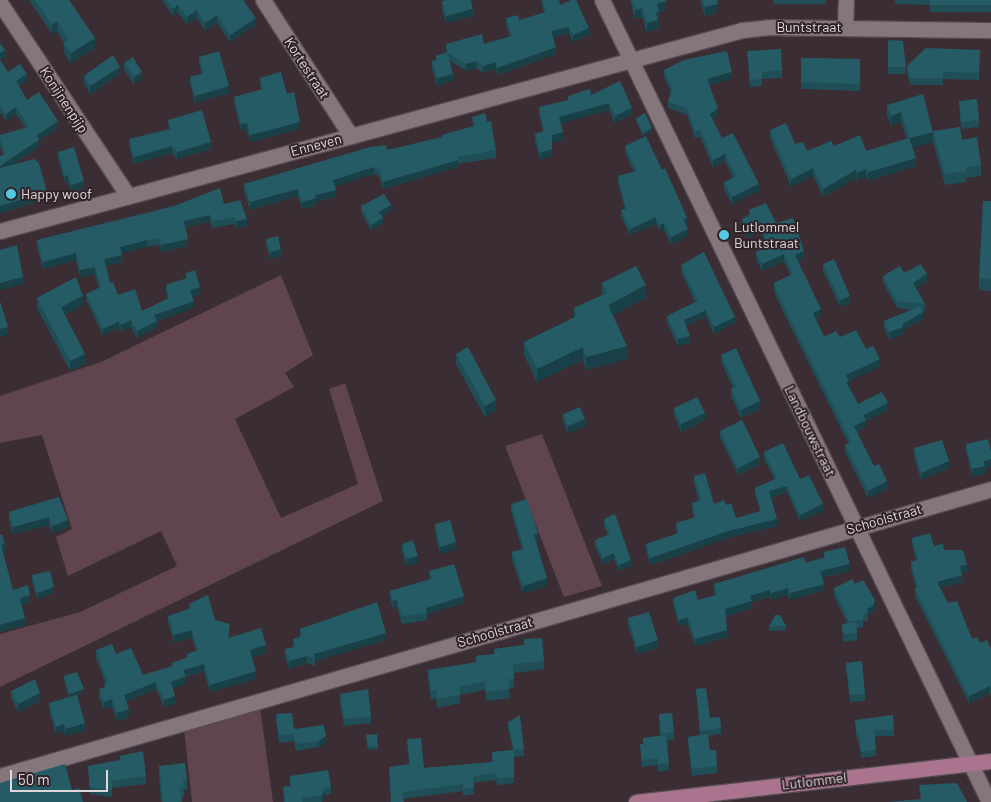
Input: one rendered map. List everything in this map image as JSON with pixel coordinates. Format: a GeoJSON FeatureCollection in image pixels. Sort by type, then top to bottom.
{"type":"FeatureCollection","features":[{"type":"Feature","properties":{"kind":"main road","name":"Lutlommel"},"geometry":{"type":"LineString","coordinates":[[636,802],[991,761]]}},
{"type":"Feature","properties":{"kind":"street","name":"Kortestraat"},"geometry":{"type":"LineString","coordinates":[[263,0],[351,136]]}},
{"type":"Feature","properties":{"kind":"street","name":"Landbouwstraat"},"geometry":{"type":"LineString","coordinates":[[602,0],[989,802]]}},
{"type":"Feature","properties":{"kind":"street"},"geometry":{"type":"LineString","coordinates":[[846,0],[846,27]]}},
{"type":"Feature","properties":{"kind":"street","name":"Konijnenpijp"},"geometry":{"type":"LineString","coordinates":[[0,2],[128,196]]}},
{"type":"Feature","properties":{"kind":"street","name":"Buntstraat"},"geometry":{"type":"LineString","coordinates":[[631,60],[742,30],[846,27],[991,30]]}},
{"type":"Feature","properties":{"kind":"street","name":"Enneven"},"geometry":{"type":"LineString","coordinates":[[0,231],[631,60]]}},
{"type":"Feature","properties":{"kind":"street","name":"Schoolstraat"},"geometry":{"type":"LineString","coordinates":[[0,776],[856,526],[991,489]]}},
{"type":"Feature","properties":{"kind":"shaded area"},"geometry":{"type":"Polygon","coordinates":[[[281,275],[313,355],[285,373],[294,387],[235,419],[281,518],[358,484],[329,389],[345,383],[383,501],[0,687],[0,634],[80,612],[177,566],[161,531],[68,576],[56,537],[72,529],[42,435],[0,443],[0,396],[101,362],[281,275]]]}},
{"type":"Feature","properties":{"kind":"shaded area"},"geometry":{"type":"Polygon","coordinates":[[[542,434],[602,586],[564,597],[505,446],[542,434]]]}},
{"type":"Feature","properties":{"kind":"shaded area"},"geometry":{"type":"Polygon","coordinates":[[[260,707],[273,802],[192,802],[184,729],[260,707]]]}},
{"type":"Feature","properties":{"kind":"building"},"geometry":{"type":"Polygon","coordinates":[[[35,0],[69,0],[95,38],[71,53],[64,43],[69,40],[57,21],[52,25],[35,0]]]}},
{"type":"Feature","properties":{"kind":"building"},"geometry":{"type":"Polygon","coordinates":[[[167,0],[243,0],[256,18],[230,35],[217,15],[205,23],[197,10],[187,17],[178,5],[173,9],[167,0]]]}},
{"type":"Feature","properties":{"kind":"building"},"geometry":{"type":"Polygon","coordinates":[[[471,0],[473,9],[446,16],[442,1],[471,0]]]}},
{"type":"Feature","properties":{"kind":"building"},"geometry":{"type":"Polygon","coordinates":[[[542,0],[559,0],[560,5],[576,0],[589,28],[573,35],[569,27],[551,31],[556,47],[497,68],[496,62],[483,66],[476,61],[466,64],[448,53],[446,44],[482,34],[484,44],[512,36],[506,18],[518,15],[519,20],[546,12],[542,0]]]}},
{"type":"Feature","properties":{"kind":"building"},"geometry":{"type":"Polygon","coordinates":[[[632,0],[666,1],[657,4],[659,12],[656,13],[658,20],[647,23],[642,8],[635,10],[632,0]]]}},
{"type":"Feature","properties":{"kind":"building"},"geometry":{"type":"Polygon","coordinates":[[[703,0],[717,0],[718,4],[705,7],[703,0]]]}},
{"type":"Feature","properties":{"kind":"building"},"geometry":{"type":"Polygon","coordinates":[[[930,0],[991,0],[991,5],[930,5],[930,0]]]}},
{"type":"Feature","properties":{"kind":"building"},"geometry":{"type":"Polygon","coordinates":[[[888,40],[903,41],[906,67],[888,67],[888,40]]]}},
{"type":"Feature","properties":{"kind":"building"},"geometry":{"type":"Polygon","coordinates":[[[0,43],[5,50],[0,53],[0,43]]]}},
{"type":"Feature","properties":{"kind":"building"},"geometry":{"type":"Polygon","coordinates":[[[926,48],[980,50],[979,73],[943,72],[943,78],[910,78],[907,66],[926,48]]]}},
{"type":"Feature","properties":{"kind":"building"},"geometry":{"type":"Polygon","coordinates":[[[781,49],[782,70],[762,72],[762,79],[750,80],[747,51],[781,49]]]}},
{"type":"Feature","properties":{"kind":"building"},"geometry":{"type":"Polygon","coordinates":[[[219,51],[229,86],[195,96],[190,77],[204,73],[199,57],[219,51]]]}},
{"type":"Feature","properties":{"kind":"building"},"geometry":{"type":"Polygon","coordinates":[[[727,51],[732,72],[707,79],[718,108],[710,114],[722,138],[733,133],[759,184],[732,197],[724,182],[736,176],[725,154],[713,160],[700,130],[695,131],[687,108],[668,102],[672,88],[664,70],[684,60],[727,51]]]}},
{"type":"Feature","properties":{"kind":"building"},"geometry":{"type":"Polygon","coordinates":[[[447,52],[453,74],[437,78],[432,61],[437,60],[436,56],[447,52]]]}},
{"type":"Feature","properties":{"kind":"building"},"geometry":{"type":"Polygon","coordinates":[[[113,55],[120,67],[90,86],[84,76],[113,55]]]}},
{"type":"Feature","properties":{"kind":"building"},"geometry":{"type":"Polygon","coordinates":[[[133,57],[142,72],[134,77],[124,63],[133,57]]]}},
{"type":"Feature","properties":{"kind":"building"},"geometry":{"type":"Polygon","coordinates":[[[801,58],[860,59],[860,84],[801,82],[801,58]]]}},
{"type":"Feature","properties":{"kind":"building"},"geometry":{"type":"Polygon","coordinates":[[[0,60],[8,72],[20,64],[27,74],[16,81],[27,100],[39,92],[58,121],[37,135],[39,140],[0,166],[0,156],[5,154],[0,135],[29,127],[16,107],[6,114],[0,105],[0,60]]]}},
{"type":"Feature","properties":{"kind":"building"},"geometry":{"type":"Polygon","coordinates":[[[281,72],[287,94],[294,92],[300,122],[250,135],[247,123],[241,124],[234,97],[263,89],[260,78],[281,72]]]}},
{"type":"Feature","properties":{"kind":"building"},"geometry":{"type":"Polygon","coordinates":[[[620,81],[632,108],[615,116],[609,103],[559,117],[563,132],[552,135],[552,149],[540,153],[535,134],[544,131],[539,107],[569,100],[568,96],[590,89],[591,95],[620,81]]]}},
{"type":"Feature","properties":{"kind":"building"},"geometry":{"type":"Polygon","coordinates":[[[923,94],[933,132],[910,138],[901,112],[891,116],[887,105],[923,94]]]}},
{"type":"Feature","properties":{"kind":"building"},"geometry":{"type":"Polygon","coordinates":[[[977,99],[979,120],[961,122],[959,101],[977,99]]]}},
{"type":"Feature","properties":{"kind":"building"},"geometry":{"type":"Polygon","coordinates":[[[202,110],[211,142],[177,152],[172,146],[134,157],[129,139],[171,129],[168,120],[202,110]]]}},
{"type":"Feature","properties":{"kind":"building"},"geometry":{"type":"Polygon","coordinates":[[[485,113],[487,122],[491,121],[496,150],[458,157],[458,160],[383,182],[379,169],[374,167],[333,180],[336,190],[315,195],[316,198],[302,202],[298,189],[250,202],[244,184],[370,147],[386,145],[387,150],[442,137],[442,135],[475,126],[472,117],[485,113]]]}},
{"type":"Feature","properties":{"kind":"building"},"geometry":{"type":"Polygon","coordinates":[[[645,113],[652,128],[643,133],[636,118],[645,113]]]}},
{"type":"Feature","properties":{"kind":"building"},"geometry":{"type":"Polygon","coordinates":[[[786,123],[795,144],[803,142],[807,151],[831,141],[834,146],[860,135],[866,151],[909,138],[916,158],[868,172],[866,169],[857,173],[856,170],[823,189],[813,168],[791,179],[770,130],[786,123]]]}},
{"type":"Feature","properties":{"kind":"building"},"geometry":{"type":"Polygon","coordinates":[[[960,127],[962,140],[977,137],[981,165],[966,167],[966,171],[945,174],[933,131],[960,127]]]}},
{"type":"Feature","properties":{"kind":"building"},"geometry":{"type":"Polygon","coordinates":[[[646,136],[662,170],[665,168],[687,218],[683,219],[688,229],[671,237],[664,223],[660,225],[656,217],[630,229],[621,210],[626,209],[618,176],[637,171],[625,146],[646,136]]]}},
{"type":"Feature","properties":{"kind":"building"},"geometry":{"type":"Polygon","coordinates":[[[74,147],[84,181],[71,185],[68,175],[65,176],[58,152],[74,147]]]}},
{"type":"Feature","properties":{"kind":"building"},"geometry":{"type":"Polygon","coordinates":[[[34,159],[39,163],[47,192],[0,206],[0,168],[34,159]]]}},
{"type":"Feature","properties":{"kind":"building"},"geometry":{"type":"Polygon","coordinates":[[[220,188],[224,204],[240,200],[247,219],[236,221],[234,217],[212,221],[210,215],[184,221],[188,239],[161,245],[159,238],[147,240],[120,247],[122,255],[104,259],[110,283],[113,282],[118,295],[135,289],[142,311],[169,298],[166,285],[187,278],[186,273],[195,270],[200,287],[190,290],[194,301],[154,315],[157,321],[137,331],[131,320],[121,325],[119,321],[103,329],[86,294],[101,287],[95,267],[80,270],[76,253],[43,262],[37,240],[174,206],[220,188]]]}},
{"type":"Feature","properties":{"kind":"building"},"geometry":{"type":"Polygon","coordinates":[[[384,194],[391,205],[379,212],[383,218],[371,225],[361,206],[384,194]]]}},
{"type":"Feature","properties":{"kind":"building"},"geometry":{"type":"Polygon","coordinates":[[[983,201],[991,201],[991,279],[979,278],[983,201]]]}},
{"type":"Feature","properties":{"kind":"building"},"geometry":{"type":"Polygon","coordinates":[[[766,203],[776,223],[793,218],[804,251],[795,255],[821,309],[813,313],[824,337],[836,331],[840,337],[856,330],[866,349],[873,346],[880,359],[846,375],[849,381],[846,382],[858,404],[882,392],[888,403],[863,415],[866,420],[854,426],[874,466],[879,464],[887,481],[868,491],[845,445],[851,442],[776,290],[774,283],[793,274],[784,254],[762,264],[756,252],[768,246],[761,224],[747,231],[742,219],[751,214],[749,210],[766,203]]]}},
{"type":"Feature","properties":{"kind":"building"},"geometry":{"type":"Polygon","coordinates":[[[278,236],[281,249],[270,252],[266,239],[278,236]]]}},
{"type":"Feature","properties":{"kind":"building"},"geometry":{"type":"Polygon","coordinates":[[[17,245],[23,277],[0,283],[0,250],[17,245]]]}},
{"type":"Feature","properties":{"kind":"building"},"geometry":{"type":"Polygon","coordinates":[[[704,252],[735,317],[714,327],[706,310],[684,320],[690,336],[678,339],[667,316],[698,301],[681,265],[704,252]]]}},
{"type":"Feature","properties":{"kind":"building"},"geometry":{"type":"Polygon","coordinates":[[[834,259],[850,296],[840,300],[823,264],[834,259]]]}},
{"type":"Feature","properties":{"kind":"building"},"geometry":{"type":"Polygon","coordinates":[[[921,264],[927,274],[913,283],[925,304],[897,301],[883,276],[900,266],[904,273],[921,264]]]}},
{"type":"Feature","properties":{"kind":"building"},"geometry":{"type":"Polygon","coordinates":[[[636,266],[646,285],[608,305],[627,346],[586,357],[583,347],[537,369],[524,342],[577,316],[574,308],[607,293],[602,283],[636,266]]]}},
{"type":"Feature","properties":{"kind":"building"},"geometry":{"type":"Polygon","coordinates":[[[76,277],[83,296],[61,307],[85,354],[70,361],[37,298],[76,277]]]}},
{"type":"Feature","properties":{"kind":"building"},"geometry":{"type":"Polygon","coordinates":[[[0,301],[8,327],[0,329],[0,301]]]}},
{"type":"Feature","properties":{"kind":"building"},"geometry":{"type":"Polygon","coordinates":[[[920,306],[923,312],[902,324],[903,327],[889,332],[884,321],[920,306]]]}},
{"type":"Feature","properties":{"kind":"building"},"geometry":{"type":"Polygon","coordinates":[[[468,347],[496,400],[485,406],[456,354],[468,347]]]}},
{"type":"Feature","properties":{"kind":"building"},"geometry":{"type":"Polygon","coordinates":[[[736,348],[760,401],[741,410],[731,389],[736,387],[721,355],[736,348]]]}},
{"type":"Feature","properties":{"kind":"building"},"geometry":{"type":"Polygon","coordinates":[[[697,397],[705,413],[681,424],[674,408],[697,397]]]}},
{"type":"Feature","properties":{"kind":"building"},"geometry":{"type":"Polygon","coordinates":[[[580,407],[585,419],[568,426],[563,414],[580,407]]]}},
{"type":"Feature","properties":{"kind":"building"},"geometry":{"type":"Polygon","coordinates":[[[742,420],[760,457],[738,468],[720,431],[742,420]]]}},
{"type":"Feature","properties":{"kind":"building"},"geometry":{"type":"Polygon","coordinates":[[[988,439],[991,459],[983,461],[985,466],[972,469],[966,444],[988,439]]]}},
{"type":"Feature","properties":{"kind":"building"},"geometry":{"type":"Polygon","coordinates":[[[942,440],[949,461],[921,473],[914,448],[942,440]]]}},
{"type":"Feature","properties":{"kind":"building"},"geometry":{"type":"Polygon","coordinates":[[[783,443],[800,479],[809,475],[823,504],[800,515],[787,486],[769,491],[777,519],[728,531],[650,558],[646,544],[679,533],[676,523],[696,517],[692,503],[701,500],[694,476],[705,473],[714,504],[724,500],[726,505],[731,503],[736,518],[761,511],[755,488],[777,478],[764,452],[783,443]]]}},
{"type":"Feature","properties":{"kind":"building"},"geometry":{"type":"Polygon","coordinates":[[[59,497],[68,520],[52,526],[49,517],[13,527],[9,512],[59,497]]]}},
{"type":"Feature","properties":{"kind":"building"},"geometry":{"type":"Polygon","coordinates":[[[527,499],[538,534],[534,535],[547,578],[523,586],[512,552],[524,549],[511,504],[527,499]]]}},
{"type":"Feature","properties":{"kind":"building"},"geometry":{"type":"Polygon","coordinates":[[[615,514],[631,560],[619,565],[614,553],[603,558],[595,540],[610,534],[604,519],[615,514]]]}},
{"type":"Feature","properties":{"kind":"building"},"geometry":{"type":"Polygon","coordinates":[[[450,520],[456,542],[440,547],[435,524],[450,520]]]}},
{"type":"Feature","properties":{"kind":"building"},"geometry":{"type":"Polygon","coordinates":[[[930,533],[934,546],[943,544],[944,550],[963,550],[967,565],[960,566],[962,575],[937,582],[948,603],[957,601],[972,639],[977,637],[980,643],[987,640],[991,649],[991,689],[990,686],[969,696],[915,589],[918,587],[911,562],[918,560],[912,538],[930,533]]]}},
{"type":"Feature","properties":{"kind":"building"},"geometry":{"type":"Polygon","coordinates":[[[0,535],[2,535],[5,544],[1,545],[13,590],[28,585],[30,595],[20,598],[25,618],[0,625],[0,535]]]}},
{"type":"Feature","properties":{"kind":"building"},"geometry":{"type":"Polygon","coordinates":[[[413,540],[418,556],[406,559],[402,544],[413,540]]]}},
{"type":"Feature","properties":{"kind":"building"},"geometry":{"type":"Polygon","coordinates":[[[845,547],[850,564],[820,571],[824,584],[790,593],[788,588],[771,593],[770,590],[750,596],[752,601],[725,609],[727,630],[695,639],[688,617],[679,620],[673,598],[695,590],[698,600],[717,595],[714,584],[804,557],[806,563],[825,557],[824,552],[845,547]]]}},
{"type":"Feature","properties":{"kind":"building"},"geometry":{"type":"Polygon","coordinates":[[[454,564],[464,596],[426,608],[427,613],[402,616],[397,600],[393,601],[390,591],[432,579],[429,571],[454,564]]]}},
{"type":"Feature","properties":{"kind":"building"},"geometry":{"type":"Polygon","coordinates":[[[50,571],[54,587],[37,593],[32,575],[50,571]]]}},
{"type":"Feature","properties":{"kind":"building"},"geometry":{"type":"Polygon","coordinates":[[[853,579],[855,584],[863,580],[875,600],[873,606],[867,609],[868,613],[863,614],[863,620],[849,621],[834,588],[853,579]]]}},
{"type":"Feature","properties":{"kind":"building"},"geometry":{"type":"Polygon","coordinates":[[[208,595],[215,620],[230,624],[228,638],[261,628],[266,645],[250,650],[256,671],[210,685],[204,664],[183,670],[186,676],[171,682],[175,696],[164,700],[156,682],[124,695],[129,709],[117,713],[112,699],[104,702],[99,689],[106,687],[104,683],[108,682],[96,650],[112,644],[116,654],[131,648],[143,675],[173,666],[172,663],[188,657],[187,654],[198,650],[192,630],[174,635],[168,616],[191,608],[189,604],[208,595]]]}},
{"type":"Feature","properties":{"kind":"building"},"geometry":{"type":"Polygon","coordinates":[[[377,602],[386,633],[314,654],[315,659],[307,656],[289,661],[285,649],[295,647],[293,639],[302,636],[300,629],[377,602]]]}},
{"type":"Feature","properties":{"kind":"building"},"geometry":{"type":"Polygon","coordinates":[[[649,612],[658,640],[637,647],[628,618],[649,612]]]}},
{"type":"Feature","properties":{"kind":"building"},"geometry":{"type":"Polygon","coordinates":[[[775,615],[780,615],[786,626],[769,627],[775,615]]]}},
{"type":"Feature","properties":{"kind":"building"},"geometry":{"type":"Polygon","coordinates":[[[856,622],[857,633],[843,634],[842,624],[856,622]]]}},
{"type":"Feature","properties":{"kind":"building"},"geometry":{"type":"Polygon","coordinates":[[[542,638],[544,661],[513,664],[514,679],[508,679],[510,689],[486,692],[485,681],[459,687],[460,695],[437,699],[436,690],[431,691],[428,670],[477,662],[476,656],[495,654],[494,649],[525,645],[524,639],[542,638]]]}},
{"type":"Feature","properties":{"kind":"building"},"geometry":{"type":"Polygon","coordinates":[[[862,661],[865,694],[850,695],[846,663],[862,661]]]}},
{"type":"Feature","properties":{"kind":"building"},"geometry":{"type":"Polygon","coordinates":[[[77,672],[84,689],[69,694],[64,676],[77,672]]]}},
{"type":"Feature","properties":{"kind":"building"},"geometry":{"type":"Polygon","coordinates":[[[35,679],[40,693],[18,704],[11,691],[35,679]]]}},
{"type":"Feature","properties":{"kind":"building"},"geometry":{"type":"Polygon","coordinates":[[[706,688],[710,718],[720,717],[721,728],[700,731],[696,689],[706,688]]]}},
{"type":"Feature","properties":{"kind":"building"},"geometry":{"type":"Polygon","coordinates":[[[368,689],[371,716],[344,719],[340,694],[368,689]]]}},
{"type":"Feature","properties":{"kind":"building"},"geometry":{"type":"Polygon","coordinates":[[[77,695],[85,723],[65,729],[64,724],[56,727],[49,703],[77,695]]]}},
{"type":"Feature","properties":{"kind":"building"},"geometry":{"type":"Polygon","coordinates":[[[292,713],[294,729],[324,725],[326,736],[319,741],[296,744],[294,734],[279,736],[276,714],[292,713]]]}},
{"type":"Feature","properties":{"kind":"building"},"geometry":{"type":"Polygon","coordinates":[[[672,713],[674,732],[661,734],[659,714],[672,713]]]}},
{"type":"Feature","properties":{"kind":"building"},"geometry":{"type":"Polygon","coordinates":[[[520,715],[524,749],[514,750],[508,722],[520,715]]]}},
{"type":"Feature","properties":{"kind":"building"},"geometry":{"type":"Polygon","coordinates":[[[893,715],[894,730],[874,730],[876,750],[861,752],[855,720],[893,715]]]}},
{"type":"Feature","properties":{"kind":"building"},"geometry":{"type":"Polygon","coordinates":[[[377,734],[378,746],[368,747],[366,735],[377,734]]]}},
{"type":"Feature","properties":{"kind":"building"},"geometry":{"type":"Polygon","coordinates":[[[708,734],[710,750],[716,750],[717,766],[692,769],[688,737],[708,734]]]}},
{"type":"Feature","properties":{"kind":"building"},"geometry":{"type":"Polygon","coordinates":[[[666,735],[669,763],[658,764],[658,758],[642,760],[640,744],[644,744],[643,738],[666,735]]]}},
{"type":"Feature","properties":{"kind":"building"},"geometry":{"type":"Polygon","coordinates":[[[421,738],[424,768],[493,762],[492,752],[514,750],[514,777],[497,778],[496,773],[473,776],[474,788],[463,789],[463,784],[402,792],[404,802],[391,802],[389,767],[410,764],[407,739],[421,738]]]}},
{"type":"Feature","properties":{"kind":"building"},"geometry":{"type":"Polygon","coordinates":[[[143,751],[146,776],[111,781],[112,790],[90,787],[88,766],[121,760],[120,756],[143,751]]]}},
{"type":"Feature","properties":{"kind":"building"},"geometry":{"type":"Polygon","coordinates":[[[185,763],[187,779],[183,780],[184,787],[180,787],[182,801],[163,802],[159,766],[185,763]]]}},
{"type":"Feature","properties":{"kind":"building"},"geometry":{"type":"Polygon","coordinates":[[[65,764],[72,790],[79,788],[83,802],[0,802],[0,783],[65,764]]]}},
{"type":"Feature","properties":{"kind":"building"},"geometry":{"type":"Polygon","coordinates":[[[328,770],[331,787],[325,788],[322,795],[302,798],[302,802],[285,802],[283,787],[291,786],[290,776],[328,770]]]}},
{"type":"Feature","properties":{"kind":"building"},"geometry":{"type":"Polygon","coordinates":[[[957,783],[967,802],[888,802],[921,799],[919,785],[957,783]]]}},
{"type":"Feature","properties":{"kind":"place","name":"Happy woof"},"geometry":{"type":"Point","coordinates":[11,194]}},
{"type":"Feature","properties":{"kind":"place","name":"Lutlommel Buntstraat"},"geometry":{"type":"Point","coordinates":[724,235]}}]}
